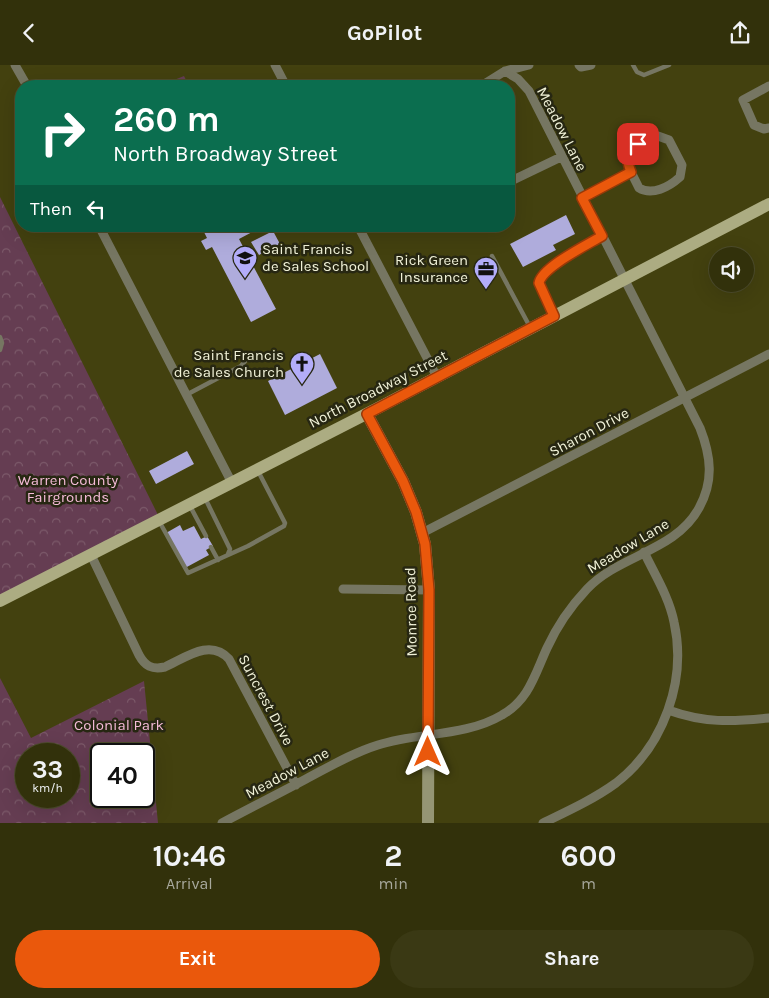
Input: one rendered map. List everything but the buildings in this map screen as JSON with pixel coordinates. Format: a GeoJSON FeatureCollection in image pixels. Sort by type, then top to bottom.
{"type":"FeatureCollection","features":[{"type":"Feature","properties":{"kind":"main road","name":"North Broadway Street"},"geometry":{"type":"LineString","coordinates":[[0,601],[367,414],[769,204]]}},
{"type":"Feature","properties":{"kind":"street"},"geometry":{"type":"LineString","coordinates":[[15,65],[24,80]]}},
{"type":"Feature","properties":{"kind":"street"},"geometry":{"type":"LineString","coordinates":[[275,65],[283,80]]}},
{"type":"Feature","properties":{"kind":"street"},"geometry":{"type":"LineString","coordinates":[[491,80],[505,71],[529,65]]}},
{"type":"Feature","properties":{"kind":"street"},"geometry":{"type":"LineString","coordinates":[[579,65],[581,67],[591,65]]}},
{"type":"Feature","properties":{"kind":"street","name":"Meadow Lane"},"geometry":{"type":"LineString","coordinates":[[222,823],[364,750],[406,737],[488,723],[515,706],[532,685],[547,648],[572,607],[588,588],[606,574],[676,534],[690,521],[704,498],[708,486],[710,459],[707,447],[684,397],[623,280],[529,91],[518,79],[505,71]]}},
{"type":"Feature","properties":{"kind":"street"},"geometry":{"type":"LineString","coordinates":[[769,86],[743,100],[754,125],[764,129],[769,128]]}},
{"type":"Feature","properties":{"kind":"street"},"geometry":{"type":"LineString","coordinates":[[658,136],[670,140],[682,165],[682,171],[675,182],[649,192],[638,188],[631,172],[626,159],[628,152],[638,144],[658,136]]}},
{"type":"Feature","properties":{"kind":"street"},"geometry":{"type":"LineString","coordinates":[[515,178],[561,157]]}},
{"type":"Feature","properties":{"kind":"street"},"geometry":{"type":"LineString","coordinates":[[582,198],[631,172]]}},
{"type":"Feature","properties":{"kind":"street"},"geometry":{"type":"LineString","coordinates":[[102,232],[232,483]]}},
{"type":"Feature","properties":{"kind":"street"},"geometry":{"type":"LineString","coordinates":[[361,232],[437,377]]}},
{"type":"Feature","properties":{"kind":"street","name":"Sharon Drive"},"geometry":{"type":"LineString","coordinates":[[422,533],[769,354]]}},
{"type":"Feature","properties":{"kind":"street","name":"Monroe Road"},"geometry":{"type":"LineString","coordinates":[[367,414],[403,481],[422,533],[429,590],[428,823]]}},
{"type":"Feature","properties":{"kind":"street"},"geometry":{"type":"LineString","coordinates":[[543,823],[601,793],[632,769],[656,737],[668,710],[677,673],[676,633],[668,601],[644,552]]}},
{"type":"Feature","properties":{"kind":"street","name":"Suncrest Drive"},"geometry":{"type":"LineString","coordinates":[[91,555],[139,655],[146,665],[158,669],[207,649],[219,651],[229,659],[296,785]]}},
{"type":"Feature","properties":{"kind":"street"},"geometry":{"type":"LineString","coordinates":[[343,589],[429,590]]}},
{"type":"Feature","properties":{"kind":"street"},"geometry":{"type":"LineString","coordinates":[[668,710],[710,721],[769,718]]}},
{"type":"Feature","properties":{"kind":"lane"},"geometry":{"type":"LineString","coordinates":[[633,65],[637,72],[644,75],[670,65]]}},
{"type":"Feature","properties":{"kind":"lane"},"geometry":{"type":"LineString","coordinates":[[554,316],[539,283],[541,277],[552,267],[602,236]]}},
{"type":"Feature","properties":{"kind":"lane"},"geometry":{"type":"LineString","coordinates":[[492,256],[530,328]]}},
{"type":"Feature","properties":{"kind":"lane"},"geometry":{"type":"LineString","coordinates":[[0,337],[2,343],[0,350]]}},
{"type":"Feature","properties":{"kind":"lane"},"geometry":{"type":"LineString","coordinates":[[186,395],[241,366],[246,360]]}},
{"type":"Feature","properties":{"kind":"lane"},"geometry":{"type":"LineString","coordinates":[[159,520],[187,573],[284,527],[284,518],[257,470]]}},
{"type":"Feature","properties":{"kind":"lane"},"geometry":{"type":"LineString","coordinates":[[204,497],[230,549],[226,556]]}},
{"type":"Feature","properties":{"kind":"lane"},"geometry":{"type":"LineString","coordinates":[[189,505],[206,536]]}},
{"type":"Feature","properties":{"kind":"lane"},"geometry":{"type":"LineString","coordinates":[[211,547],[218,559]]}},
{"type":"Feature","properties":{"kind":"green space"},"geometry":{"type":"Polygon","coordinates":[[[184,76],[186,80],[174,80],[184,76]]]}},
{"type":"Feature","properties":{"kind":"green space","name":"Warren County Fairgrounds"},"geometry":{"type":"Polygon","coordinates":[[[0,197],[15,227],[15,232],[17,232],[160,519],[0,601],[0,197]]]}},
{"type":"Feature","properties":{"kind":"green space","name":"Colonial Park"},"geometry":{"type":"Polygon","coordinates":[[[0,678],[31,738],[144,681],[150,743],[90,743],[90,808],[155,808],[155,793],[158,823],[0,823],[0,678]]]}},
{"type":"Feature","properties":{"kind":"place","name":"Saint Francis de Sales School"},"geometry":{"type":"Point","coordinates":[245,279]}},
{"type":"Feature","properties":{"kind":"place","name":"Rick Green Insurance"},"geometry":{"type":"Point","coordinates":[486,290]}},
{"type":"Feature","properties":{"kind":"place","name":"Saint Francis de Sales Church"},"geometry":{"type":"Point","coordinates":[302,385]}},
{"type":"Feature","properties":{"kind":"route"},"geometry":{"type":"LineString","coordinates":[[428,752],[429,590],[425,544],[416,512],[403,481],[367,414],[554,316],[539,283],[540,279],[552,267],[602,236],[582,198],[631,172],[626,159],[628,152],[638,144]]}}]}
